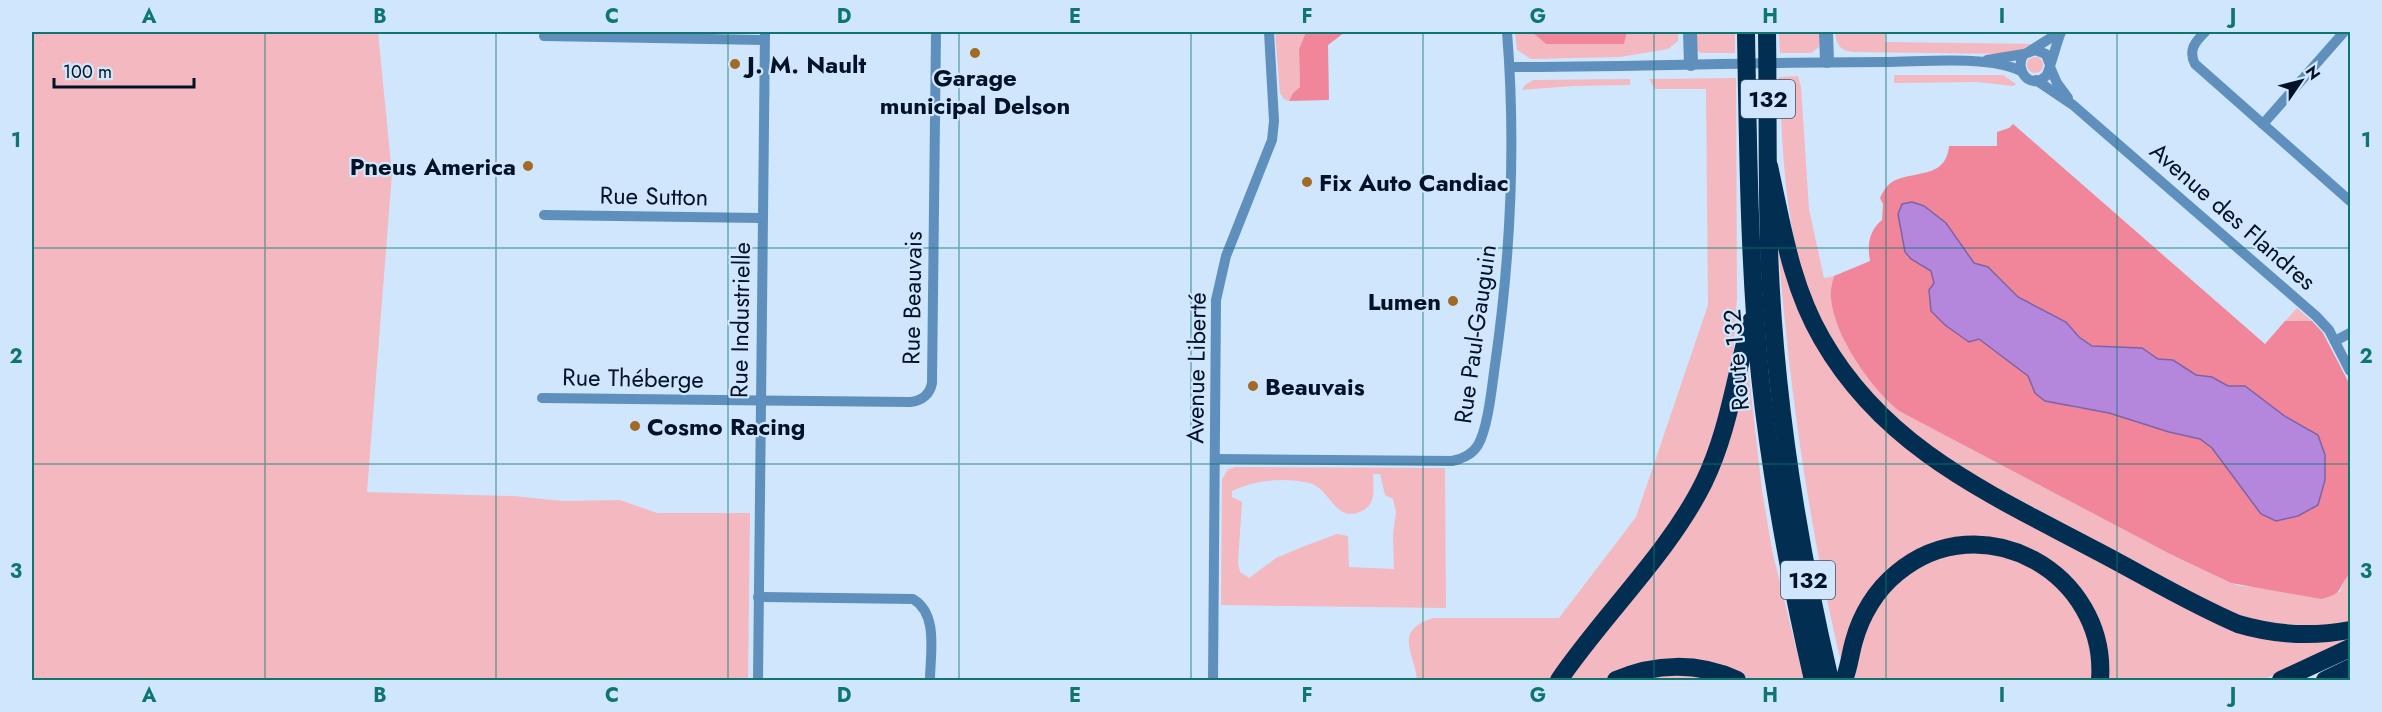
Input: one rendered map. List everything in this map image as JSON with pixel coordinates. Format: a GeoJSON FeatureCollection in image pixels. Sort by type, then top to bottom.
{"type":"FeatureCollection","features":[{"type":"Feature","properties":{"kind":"highway","name":"Route 132"},"geometry":{"type":"LineString","coordinates":[[1746,32],[1749,215],[1763,397],[1787,560],[1813,681]]}},
{"type":"Feature","properties":{"kind":"highway","name":"Route 132"},"geometry":{"type":"LineString","coordinates":[[1767,32],[1769,251],[1782,403],[1803,553],[1830,681]]}},
{"type":"Feature","properties":{"kind":"highway"},"geometry":{"type":"LineString","coordinates":[[1769,166],[1791,265],[1802,297],[1821,338],[1865,399],[1913,445],[1946,468],[2002,500],[2238,624],[2262,631],[2299,635],[2350,630]]}},
{"type":"Feature","properties":{"kind":"highway"},"geometry":{"type":"LineString","coordinates":[[1559,681],[1675,530],[1702,485],[1729,416],[1739,361],[1755,308]]}},
{"type":"Feature","properties":{"kind":"highway"},"geometry":{"type":"LineString","coordinates":[[1844,681],[1863,617],[1883,586],[1897,572],[1921,558],[1952,547],[1974,545],[2005,549],[2032,558],[2056,574],[2069,587],[2085,609],[2093,626],[2099,652],[2100,681]]}},
{"type":"Feature","properties":{"kind":"highway"},"geometry":{"type":"LineString","coordinates":[[2281,681],[2350,648]]}},
{"type":"Feature","properties":{"kind":"highway"},"geometry":{"type":"LineString","coordinates":[[1616,681],[1650,669],[1676,667],[1707,670],[1737,681]]}},
{"type":"Feature","properties":{"kind":"highway"},"geometry":{"type":"LineString","coordinates":[[2325,681],[2350,668]]}},
{"type":"Feature","properties":{"kind":"street","name":"Rue Beauvais"},"geometry":{"type":"LineString","coordinates":[[760,400],[910,402],[924,398],[931,388],[936,32]]}},
{"type":"Feature","properties":{"kind":"street","name":"Avenue Liberté"},"geometry":{"type":"LineString","coordinates":[[1213,681],[1217,286],[1226,256],[1272,140],[1274,121],[1269,32]]}},
{"type":"Feature","properties":{"kind":"street","name":"Rue Paul-Gauguin"},"geometry":{"type":"LineString","coordinates":[[1215,459],[1442,462],[1460,460],[1475,449],[1481,438],[1490,399],[1506,281],[1512,164],[1507,32]]}},
{"type":"Feature","properties":{"kind":"street"},"geometry":{"type":"LineString","coordinates":[[1690,32],[1691,64]]}},
{"type":"Feature","properties":{"kind":"street"},"geometry":{"type":"LineString","coordinates":[[1826,32],[1827,61]]}},
{"type":"Feature","properties":{"kind":"street"},"geometry":{"type":"LineString","coordinates":[[2061,32],[2046,76],[2036,81],[2026,78],[2021,71],[2020,60],[2027,53],[2061,32]]}},
{"type":"Feature","properties":{"kind":"street"},"geometry":{"type":"LineString","coordinates":[[2205,32],[2192,47],[2195,64],[2346,197],[2350,183]]}},
{"type":"Feature","properties":{"kind":"street"},"geometry":{"type":"LineString","coordinates":[[2263,124],[2344,32]]}},
{"type":"Feature","properties":{"kind":"street"},"geometry":{"type":"LineString","coordinates":[[544,36],[764,36]]}},
{"type":"Feature","properties":{"kind":"street","name":"Rue Industrielle"},"geometry":{"type":"LineString","coordinates":[[758,681],[764,36]]}},
{"type":"Feature","properties":{"kind":"street"},"geometry":{"type":"LineString","coordinates":[[1978,62],[2027,53],[2044,53],[2050,66]]}},
{"type":"Feature","properties":{"kind":"street"},"geometry":{"type":"LineString","coordinates":[[1510,67],[1827,61],[1978,62],[2009,66],[2021,71]]}},
{"type":"Feature","properties":{"kind":"street","name":"Avenue des Flandres"},"geometry":{"type":"LineString","coordinates":[[2050,66],[2055,80],[2073,105]]}},
{"type":"Feature","properties":{"kind":"street","name":"Avenue des Flandres"},"geometry":{"type":"LineString","coordinates":[[2036,81],[2073,105],[2316,316],[2329,330],[2350,371]]}},
{"type":"Feature","properties":{"kind":"street","name":"Rue Sutton"},"geometry":{"type":"LineString","coordinates":[[544,215],[762,218]]}},
{"type":"Feature","properties":{"kind":"street"},"geometry":{"type":"LineString","coordinates":[[2335,341],[2350,333]]}},
{"type":"Feature","properties":{"kind":"street","name":"Rue Théberge"},"geometry":{"type":"LineString","coordinates":[[542,399],[760,400]]}},
{"type":"Feature","properties":{"kind":"street"},"geometry":{"type":"LineString","coordinates":[[758,597],[913,599],[922,606],[930,622],[930,681]]}},
{"type":"Feature","properties":{"kind":"shaded area"},"geometry":{"type":"Polygon","coordinates":[[[32,32],[378,32],[392,174],[367,492],[513,496],[563,501],[620,500],[657,513],[750,513],[748,680],[32,680],[32,32]]]}},
{"type":"Feature","properties":{"kind":"shaded area"},"geometry":{"type":"Polygon","coordinates":[[[1275,32],[1306,32],[1299,49],[1300,87],[1289,101],[1284,99],[1280,93],[1275,32]]]}},
{"type":"Feature","properties":{"kind":"shaded area"},"geometry":{"type":"Polygon","coordinates":[[[1306,32],[1345,32],[1328,45],[1329,100],[1289,101],[1300,87],[1299,49],[1306,32]]]}},
{"type":"Feature","properties":{"kind":"shaded area"},"geometry":{"type":"Polygon","coordinates":[[[1515,32],[1532,32],[1546,44],[1624,44],[1627,32],[1678,32],[1678,41],[1668,49],[1620,57],[1531,59],[1517,50],[1515,32]]]}},
{"type":"Feature","properties":{"kind":"shaded area"},"geometry":{"type":"Polygon","coordinates":[[[1532,32],[1627,32],[1624,44],[1546,44],[1532,32]]]}},
{"type":"Feature","properties":{"kind":"shaded area"},"geometry":{"type":"Polygon","coordinates":[[[1695,32],[1735,32],[1735,53],[1700,53],[1696,49],[1695,32]]]}},
{"type":"Feature","properties":{"kind":"shaded area"},"geometry":{"type":"Polygon","coordinates":[[[1779,32],[1820,32],[1819,47],[1811,53],[1780,53],[1779,32]]]}},
{"type":"Feature","properties":{"kind":"shaded area"},"geometry":{"type":"Polygon","coordinates":[[[1835,32],[1885,32],[1885,42],[2034,44],[2011,54],[1853,52],[1840,46],[1835,32]]]}},
{"type":"Feature","properties":{"kind":"shaded area"},"geometry":{"type":"Polygon","coordinates":[[[2035,57],[2041,59],[2043,65],[2041,71],[2035,73],[2029,71],[2027,65],[2029,59],[2035,57]]]}},
{"type":"Feature","properties":{"kind":"shaded area"},"geometry":{"type":"Polygon","coordinates":[[[1894,75],[2003,75],[2016,84],[2013,86],[1977,82],[1894,83],[1894,75]]]}},
{"type":"Feature","properties":{"kind":"shaded area"},"geometry":{"type":"Polygon","coordinates":[[[1798,76],[1801,87],[1809,209],[1824,278],[1834,276],[1831,299],[1835,318],[1892,405],[1899,411],[2170,554],[2231,583],[2240,586],[2340,592],[2344,581],[2350,574],[2350,623],[2331,626],[2271,624],[2229,612],[1977,477],[1940,454],[1893,415],[1872,394],[1835,346],[1809,292],[1801,266],[1794,239],[1786,186],[1779,77],[1798,76]]]}},
{"type":"Feature","properties":{"kind":"shaded area"},"geometry":{"type":"Polygon","coordinates":[[[1736,78],[1737,297],[1733,356],[1720,421],[1697,481],[1666,529],[1552,680],[1417,680],[1410,652],[1409,636],[1420,623],[1433,618],[1559,618],[1636,517],[1708,305],[1706,89],[1655,89],[1649,79],[1736,78]]]}},
{"type":"Feature","properties":{"kind":"shaded area"},"geometry":{"type":"Polygon","coordinates":[[[1630,79],[1630,85],[1522,90],[1533,80],[1630,79]]]}},
{"type":"Feature","properties":{"kind":"shaded area"},"geometry":{"type":"Polygon","coordinates":[[[2013,124],[2265,344],[2285,321],[2312,321],[2323,333],[2350,385],[2350,574],[2334,595],[2321,599],[2231,583],[2170,554],[1899,411],[1866,375],[1847,345],[1834,314],[1831,293],[1834,276],[1870,261],[1870,238],[1882,220],[1883,204],[1880,198],[1892,182],[1935,169],[1947,157],[1949,146],[1997,146],[1997,132],[2013,124]],[[1912,202],[1903,242],[1910,256],[1931,271],[1945,325],[1969,342],[1979,339],[2028,376],[2035,393],[2073,407],[2109,413],[2200,439],[2212,448],[2227,467],[2318,435],[2286,417],[2245,386],[2228,386],[2212,377],[2196,375],[2174,361],[2158,359],[2142,348],[2092,346],[2079,337],[2066,322],[2018,297],[1988,267],[1974,263],[1946,224],[1924,206],[1912,202]]]}},
{"type":"Feature","properties":{"kind":"shaded area"},"geometry":{"type":"Polygon","coordinates":[[[1912,202],[1924,206],[1946,223],[1974,263],[1988,267],[2018,297],[2066,322],[2079,337],[2092,346],[2142,348],[2158,359],[2173,360],[2196,375],[2212,377],[2228,386],[2245,386],[2286,417],[2318,435],[2325,455],[2325,480],[2318,505],[2298,516],[2276,521],[2261,514],[2212,448],[2200,439],[2109,413],[2045,401],[2035,393],[2028,376],[1979,339],[1969,342],[1945,325],[1931,311],[1929,290],[1934,283],[1931,271],[1911,259],[1905,252],[1898,214],[1902,204],[1912,202]]]}},
{"type":"Feature","properties":{"kind":"shaded area"},"geometry":{"type":"Polygon","coordinates":[[[1778,246],[1867,413],[1919,459],[2211,618],[2350,637],[2350,642],[2262,680],[2106,680],[2104,640],[2095,613],[2080,589],[2015,544],[1907,558],[1844,657],[1840,658],[1818,556],[1801,453],[1778,246]]]}},
{"type":"Feature","properties":{"kind":"shaded area"},"geometry":{"type":"Polygon","coordinates":[[[2297,308],[2312,321],[2285,321],[2297,308]]]}},
{"type":"Feature","properties":{"kind":"shaded area"},"geometry":{"type":"Polygon","coordinates":[[[1748,368],[1762,490],[1772,550],[1804,680],[1751,680],[1741,674],[1619,672],[1603,680],[1566,680],[1674,541],[1748,368]]]}},
{"type":"Feature","properties":{"kind":"shaded area"},"geometry":{"type":"Polygon","coordinates":[[[1236,467],[1445,468],[1446,608],[1221,605],[1222,479],[1228,469],[1236,467]],[[1373,474],[1373,495],[1370,504],[1362,511],[1353,514],[1339,509],[1316,486],[1300,481],[1260,482],[1232,491],[1232,497],[1242,502],[1238,563],[1240,572],[1249,578],[1276,558],[1337,534],[1348,536],[1349,567],[1394,569],[1393,534],[1396,512],[1393,499],[1385,495],[1380,474],[1373,474]]]}},
{"type":"Feature","properties":{"kind":"shaded area"},"geometry":{"type":"Polygon","coordinates":[[[1982,552],[2008,557],[2031,566],[2066,594],[2088,632],[2093,680],[1855,680],[1861,641],[1877,607],[1888,593],[1902,580],[1936,559],[1953,554],[1982,552]]]}},
{"type":"Feature","properties":{"kind":"shaded area"},"geometry":{"type":"Polygon","coordinates":[[[1685,675],[1718,680],[1636,680],[1685,675]]]}},
{"type":"Feature","properties":{"kind":"place","name":"Garage municipal Delson"},"geometry":{"type":"Point","coordinates":[975,53]}},
{"type":"Feature","properties":{"kind":"place","name":"J. M. Nault"},"geometry":{"type":"Point","coordinates":[735,64]}},
{"type":"Feature","properties":{"kind":"place","name":"Pneus America"},"geometry":{"type":"Point","coordinates":[528,166]}},
{"type":"Feature","properties":{"kind":"place","name":"Fix Auto Candiac"},"geometry":{"type":"Point","coordinates":[1307,182]}},
{"type":"Feature","properties":{"kind":"place","name":"Lumen"},"geometry":{"type":"Point","coordinates":[1453,301]}},
{"type":"Feature","properties":{"kind":"place","name":"Beauvais"},"geometry":{"type":"Point","coordinates":[1253,386]}},
{"type":"Feature","properties":{"kind":"place","name":"Cosmo Racing"},"geometry":{"type":"Point","coordinates":[635,426]}}]}
